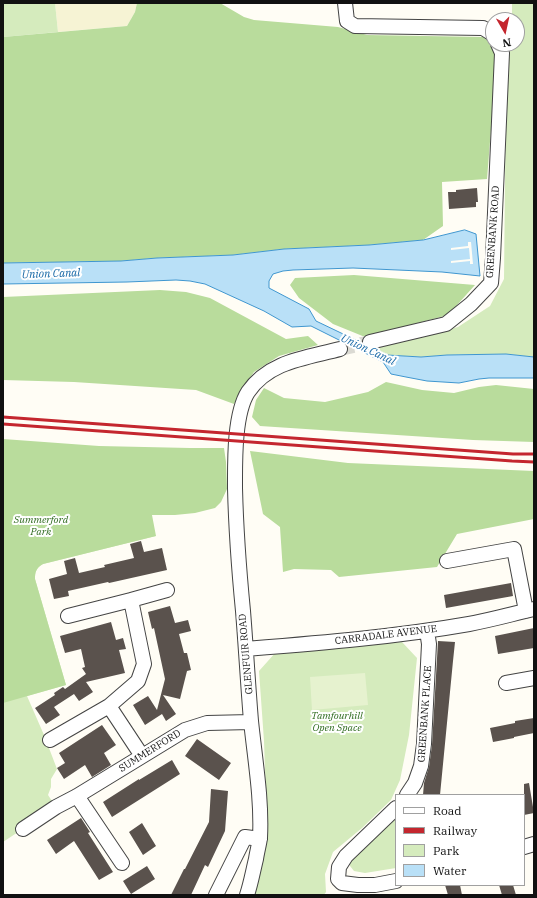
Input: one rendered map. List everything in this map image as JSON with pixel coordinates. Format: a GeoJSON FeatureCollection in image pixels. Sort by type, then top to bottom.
{"type":"FeatureCollection","features":[{"type":"Feature","properties":{"kind":"street"},"geometry":{"type":"LineString","coordinates":[[346,3],[347,21],[355,26],[485,29]]}},
{"type":"Feature","properties":{"kind":"street","name":"GREENBANK ROAD"},"geometry":{"type":"LineString","coordinates":[[370,342],[446,324],[472,304],[491,283],[494,258],[502,52]]}},
{"type":"Feature","properties":{"kind":"street","name":"GLENFUIR ROAD"},"geometry":{"type":"LineString","coordinates":[[247,895],[260,839],[259,790],[251,722],[236,518],[236,447],[240,411],[248,391],[262,376],[272,369],[288,362],[340,350]]}},
{"type":"Feature","properties":{"kind":"street","name":"CARRADALE AVENUE"},"geometry":{"type":"LineString","coordinates":[[246,649],[340,641],[427,631],[471,624],[530,610],[514,549],[447,561]]}},
{"type":"Feature","properties":{"kind":"street"},"geometry":{"type":"LineString","coordinates":[[68,616],[167,590]]}},
{"type":"Feature","properties":{"kind":"street"},"geometry":{"type":"LineString","coordinates":[[50,740],[109,706],[138,681],[144,664],[131,600]]}},
{"type":"Feature","properties":{"kind":"street","name":"GREENBANK PLACE"},"geometry":{"type":"LineString","coordinates":[[408,794],[415,784],[421,766],[424,744],[429,644],[427,631]]}},
{"type":"Feature","properties":{"kind":"street"},"geometry":{"type":"LineString","coordinates":[[506,683],[534,678]]}},
{"type":"Feature","properties":{"kind":"street"},"geometry":{"type":"LineString","coordinates":[[109,706],[142,756]]}},
{"type":"Feature","properties":{"kind":"street","name":"SUMMERFORD"},"geometry":{"type":"LineString","coordinates":[[23,829],[56,807],[77,796],[185,730],[207,724],[251,722]]}},
{"type":"Feature","properties":{"kind":"street"},"geometry":{"type":"LineString","coordinates":[[77,796],[122,863]]}},
{"type":"Feature","properties":{"kind":"street"},"geometry":{"type":"LineString","coordinates":[[395,809],[346,856],[339,866],[338,879],[342,883],[358,885],[375,885],[395,881]]}},
{"type":"Feature","properties":{"kind":"street"},"geometry":{"type":"LineString","coordinates":[[216,895],[246,837],[260,839]]}},
{"type":"Feature","properties":{"kind":"shaded area"},"geometry":{"type":"Polygon","coordinates":[[[55,3],[137,3],[135,12],[127,26],[58,32],[55,3]]]}},
{"type":"Feature","properties":{"kind":"green space"},"geometry":{"type":"Polygon","coordinates":[[[3,3],[55,3],[58,32],[3,37],[3,3]]]}},
{"type":"Feature","properties":{"kind":"green space"},"geometry":{"type":"Polygon","coordinates":[[[137,3],[220,3],[244,17],[254,20],[338,27],[367,35],[483,37],[485,39],[485,52],[494,52],[496,67],[487,179],[442,182],[443,226],[423,240],[369,245],[284,249],[233,255],[121,261],[3,263],[3,37],[127,26],[135,12],[137,3]]]}},
{"type":"Feature","properties":{"kind":"green space"},"geometry":{"type":"Polygon","coordinates":[[[512,3],[534,3],[534,357],[506,354],[421,357],[387,355],[374,349],[458,327],[490,306],[504,279],[506,85],[509,52],[525,52],[525,12],[512,12],[512,3]]]}},
{"type":"Feature","properties":{"kind":"green space"},"geometry":{"type":"Polygon","coordinates":[[[354,275],[475,285],[448,315],[365,337],[333,324],[299,298],[290,285],[295,278],[354,275]]]}},
{"type":"Feature","properties":{"kind":"green space"},"geometry":{"type":"Polygon","coordinates":[[[160,290],[186,292],[210,298],[286,339],[308,336],[318,345],[279,356],[254,372],[234,404],[196,390],[74,382],[3,380],[3,297],[160,290]]]}},
{"type":"Feature","properties":{"kind":"green space"},"geometry":{"type":"Polygon","coordinates":[[[386,382],[422,390],[454,393],[479,387],[496,385],[534,389],[534,442],[473,440],[260,426],[252,417],[256,400],[264,388],[284,398],[325,402],[368,392],[386,382]]]}},
{"type":"Feature","properties":{"kind":"green space"},"geometry":{"type":"Polygon","coordinates":[[[3,439],[99,446],[224,448],[227,489],[221,502],[215,508],[195,513],[152,515],[156,536],[43,564],[39,567],[36,572],[35,579],[66,685],[3,703],[3,439]]]}},
{"type":"Feature","properties":{"kind":"green space"},"geometry":{"type":"Polygon","coordinates":[[[250,451],[348,463],[534,471],[534,519],[457,534],[437,567],[339,577],[331,570],[294,569],[283,572],[280,527],[263,514],[250,451]]]}},
{"type":"Feature","properties":{"kind":"green space","name":"Summerford Park"},"geometry":{"type":"Polygon","coordinates":[[[3,483],[156,536],[43,564],[36,570],[35,579],[66,685],[27,696],[57,769],[51,779],[51,787],[48,795],[56,807],[3,842],[3,483]]]}},
{"type":"Feature","properties":{"kind":"green space","name":"Tamfourhill Open Space"},"geometry":{"type":"Polygon","coordinates":[[[402,642],[417,658],[409,735],[400,780],[391,800],[362,828],[333,852],[325,874],[326,892],[324,895],[254,895],[267,825],[264,741],[259,671],[276,652],[402,642]]]}},
{"type":"Feature","properties":{"kind":"green space"},"geometry":{"type":"Polygon","coordinates":[[[365,673],[368,705],[312,710],[310,677],[365,673]]]}},
{"type":"Feature","properties":{"kind":"green space"},"geometry":{"type":"Polygon","coordinates":[[[395,816],[395,868],[365,873],[354,871],[350,866],[350,859],[395,816]]]}},
{"type":"Feature","properties":{"kind":"water","name":"Union Canal"},"geometry":{"type":"Polygon","coordinates":[[[465,230],[476,234],[480,276],[442,272],[353,268],[293,270],[273,274],[269,281],[269,288],[309,309],[316,321],[387,355],[421,357],[506,354],[534,357],[534,378],[489,378],[459,383],[427,381],[391,374],[383,362],[311,326],[292,327],[264,311],[205,284],[190,281],[176,280],[3,284],[3,263],[121,261],[233,255],[284,249],[369,245],[423,240],[465,230]]]}},
{"type":"Feature","properties":{"kind":"pier"},"geometry":{"type":"Polygon","coordinates":[[[468,242],[471,242],[473,264],[470,264],[470,261],[451,263],[451,261],[470,259],[469,248],[451,250],[451,248],[468,246],[468,242]]]}},
{"type":"Feature","properties":{"kind":"building"},"geometry":{"type":"Polygon","coordinates":[[[477,188],[478,202],[476,202],[476,207],[449,209],[448,192],[477,188]]]}},
{"type":"Feature","properties":{"kind":"building"},"geometry":{"type":"Polygon","coordinates":[[[141,541],[144,552],[162,548],[167,570],[68,591],[69,596],[54,599],[49,579],[67,574],[64,561],[75,558],[79,573],[105,567],[104,565],[134,558],[130,544],[141,541]]]}},
{"type":"Feature","properties":{"kind":"building"},"geometry":{"type":"Polygon","coordinates":[[[511,583],[513,596],[446,608],[444,595],[511,583]]]}},
{"type":"Feature","properties":{"kind":"building"},"geometry":{"type":"Polygon","coordinates":[[[170,606],[175,623],[188,620],[191,631],[179,634],[184,653],[187,653],[191,670],[187,671],[180,699],[163,695],[176,714],[166,721],[162,714],[145,725],[133,705],[148,696],[157,710],[165,679],[154,628],[152,629],[148,612],[170,606]]]}},
{"type":"Feature","properties":{"kind":"building"},"geometry":{"type":"Polygon","coordinates":[[[111,622],[116,640],[123,638],[126,649],[119,650],[125,673],[86,682],[93,692],[79,701],[74,694],[54,707],[60,715],[46,724],[35,708],[55,695],[54,693],[63,687],[65,689],[86,674],[82,668],[85,667],[81,649],[65,653],[60,636],[111,622]]]}},
{"type":"Feature","properties":{"kind":"building"},"geometry":{"type":"Polygon","coordinates":[[[534,628],[534,648],[498,654],[495,636],[534,628]]]}},
{"type":"Feature","properties":{"kind":"building"},"geometry":{"type":"Polygon","coordinates":[[[438,641],[455,642],[440,794],[423,794],[432,745],[438,641]]]}},
{"type":"Feature","properties":{"kind":"building"},"geometry":{"type":"Polygon","coordinates":[[[534,718],[534,733],[493,742],[490,728],[515,723],[515,721],[534,718]]]}},
{"type":"Feature","properties":{"kind":"building"},"geometry":{"type":"Polygon","coordinates":[[[102,725],[116,745],[104,753],[111,765],[92,777],[85,765],[64,779],[57,768],[65,763],[59,753],[102,725]]]}},
{"type":"Feature","properties":{"kind":"building"},"geometry":{"type":"Polygon","coordinates":[[[197,739],[231,763],[219,780],[185,756],[197,739]]]}},
{"type":"Feature","properties":{"kind":"building"},"geometry":{"type":"Polygon","coordinates":[[[172,760],[180,774],[112,817],[103,802],[172,760]]]}},
{"type":"Feature","properties":{"kind":"building"},"geometry":{"type":"Polygon","coordinates":[[[529,783],[534,813],[525,815],[525,794],[524,784],[529,783]]]}},
{"type":"Feature","properties":{"kind":"building"},"geometry":{"type":"Polygon","coordinates":[[[211,789],[228,791],[225,831],[208,867],[205,865],[191,895],[171,895],[209,822],[211,789]]]}},
{"type":"Feature","properties":{"kind":"building"},"geometry":{"type":"Polygon","coordinates":[[[81,818],[90,832],[88,833],[113,872],[99,880],[74,841],[56,854],[47,840],[81,818]]]}},
{"type":"Feature","properties":{"kind":"building"},"geometry":{"type":"Polygon","coordinates":[[[142,823],[156,846],[143,855],[129,832],[142,823]]]}},
{"type":"Feature","properties":{"kind":"building"},"geometry":{"type":"Polygon","coordinates":[[[147,866],[155,879],[131,894],[123,881],[147,866]]]}},
{"type":"Feature","properties":{"kind":"building"},"geometry":{"type":"Polygon","coordinates":[[[445,886],[460,886],[462,895],[448,895],[445,886]]]}},
{"type":"Feature","properties":{"kind":"building"},"geometry":{"type":"Polygon","coordinates":[[[499,886],[513,886],[516,895],[502,895],[499,886]]]}},
{"type":"Feature","properties":{"kind":"tunnel"},"geometry":{"type":"LineString","coordinates":[[340,349],[370,342]]}},
{"type":"Feature","properties":{"kind":"railway"},"geometry":{"type":"LineString","coordinates":[[3,417],[513,454],[534,454]]}},
{"type":"Feature","properties":{"kind":"railway"},"geometry":{"type":"LineString","coordinates":[[3,424],[534,462]]}}]}
